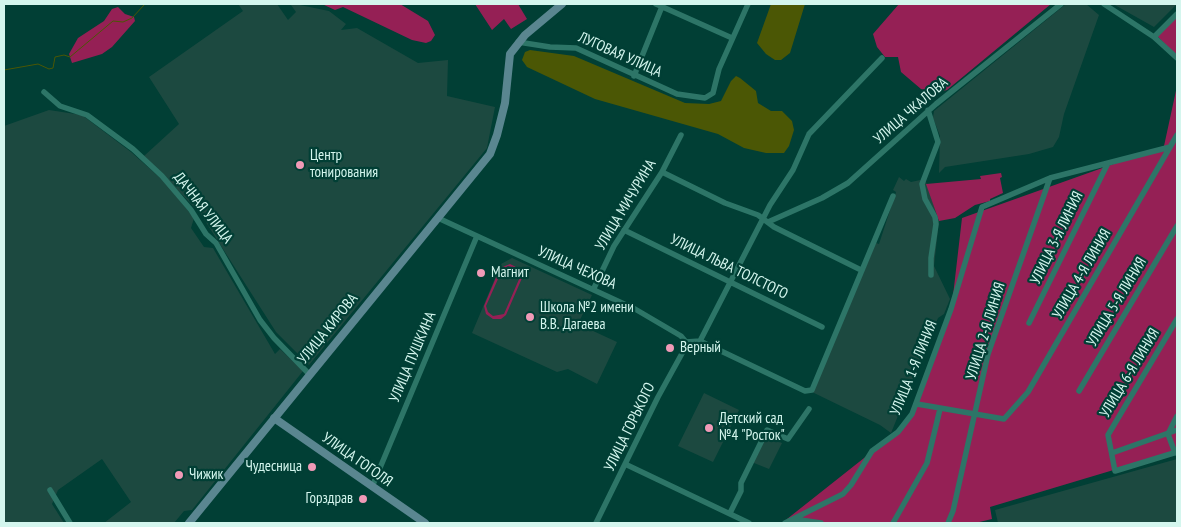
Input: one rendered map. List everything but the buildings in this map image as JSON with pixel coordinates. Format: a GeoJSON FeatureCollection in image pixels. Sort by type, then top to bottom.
{"type":"FeatureCollection","features":[{"type":"Feature","properties":{"kind":"street"},"geometry":{"type":"LineString","coordinates":[[518,42],[541,20],[562,4]]}},
{"type":"Feature","properties":{"kind":"street"},"geometry":{"type":"LineString","coordinates":[[656,4],[663,5],[732,38],[748,4]]}},
{"type":"Feature","properties":{"kind":"street","name":"УЛИЦА ЧКАЛОВА"},"geometry":{"type":"LineString","coordinates":[[766,220],[822,198],[848,183],[928,110],[1061,4]]}},
{"type":"Feature","properties":{"kind":"street"},"geometry":{"type":"LineString","coordinates":[[1104,4],[1154,38],[1177,58]]}},
{"type":"Feature","properties":{"kind":"street"},"geometry":{"type":"LineString","coordinates":[[634,76],[663,5]]}},
{"type":"Feature","properties":{"kind":"street"},"geometry":{"type":"LineString","coordinates":[[1154,38],[1177,14]]}},
{"type":"Feature","properties":{"kind":"street","name":"ЛУГОВАЯ УЛИЦА"},"geometry":{"type":"LineString","coordinates":[[518,42],[550,47],[576,48],[634,76],[682,95],[710,96],[732,38]]}},
{"type":"Feature","properties":{"kind":"street","name":"УЛИЦА КИРОВА"},"geometry":{"type":"LineString","coordinates":[[189,523],[490,154],[505,103],[508,61],[518,42]]}},
{"type":"Feature","properties":{"kind":"street"},"geometry":{"type":"LineString","coordinates":[[700,341],[730,281],[793,170],[809,134],[882,58]]}},
{"type":"Feature","properties":{"kind":"street","name":"ДАЧНАЯ УЛИЦА"},"geometry":{"type":"LineString","coordinates":[[44,92],[60,106],[87,115],[133,149],[162,176],[191,210],[206,234],[216,243],[260,320],[274,338],[309,374]]}},
{"type":"Feature","properties":{"kind":"street"},"geometry":{"type":"LineString","coordinates":[[928,110],[938,142],[922,184],[925,199],[935,217],[936,224],[931,258],[931,275]]}},
{"type":"Feature","properties":{"kind":"street","name":"УЛИЦА МИЧУРИНА"},"geometry":{"type":"LineString","coordinates":[[594,288],[624,230],[662,172],[681,135]]}},
{"type":"Feature","properties":{"kind":"street","name":"УЛИЦА 4-Я ЛИНИЯ"},"geometry":{"type":"LineString","coordinates":[[974,415],[1001,420],[1028,392],[1177,135]]}},
{"type":"Feature","properties":{"kind":"street"},"geometry":{"type":"LineString","coordinates":[[1050,178],[1170,147]]}},
{"type":"Feature","properties":{"kind":"street","name":"УЛИЦА 3-Я ЛИНИЯ"},"geometry":{"type":"LineString","coordinates":[[1029,323],[1108,163]]}},
{"type":"Feature","properties":{"kind":"street"},"geometry":{"type":"LineString","coordinates":[[662,172],[766,220],[861,270]]}},
{"type":"Feature","properties":{"kind":"street","name":"УЛИЦА 1-Я ЛИНИЯ"},"geometry":{"type":"LineString","coordinates":[[785,523],[837,498],[847,490],[869,455],[905,426],[916,404],[951,309],[982,207],[1050,178]]}},
{"type":"Feature","properties":{"kind":"street","name":"УЛИЦА 2-Я ЛИНИЯ"},"geometry":{"type":"LineString","coordinates":[[948,523],[988,354],[1050,178]]}},
{"type":"Feature","properties":{"kind":"street"},"geometry":{"type":"LineString","coordinates":[[686,342],[700,341],[805,391],[812,390],[893,196]]}},
{"type":"Feature","properties":{"kind":"street","name":"УЛИЦА ЧЕХОВА"},"geometry":{"type":"LineString","coordinates":[[438,218],[594,288],[652,318],[681,336],[686,342]]}},
{"type":"Feature","properties":{"kind":"street","name":"УЛИЦА 5-Я ЛИНИЯ"},"geometry":{"type":"LineString","coordinates":[[1079,391],[1177,226]]}},
{"type":"Feature","properties":{"kind":"street","name":"УЛИЦА ЛЬВА ТОЛСТОГО"},"geometry":{"type":"LineString","coordinates":[[624,230],[822,327]]}},
{"type":"Feature","properties":{"kind":"street","name":"УЛИЦА ПУШКИНА"},"geometry":{"type":"LineString","coordinates":[[372,487],[478,236]]}},
{"type":"Feature","properties":{"kind":"street","name":"УЛИЦА 6-Я ЛИНИЯ"},"geometry":{"type":"LineString","coordinates":[[1176,453],[1115,471],[1108,435],[1177,319]]}},
{"type":"Feature","properties":{"kind":"street","name":"УЛИЦА ГОРЬКОГО"},"geometry":{"type":"LineString","coordinates":[[596,523],[685,348],[686,342]]}},
{"type":"Feature","properties":{"kind":"street"},"geometry":{"type":"LineString","coordinates":[[916,404],[974,415]]}},
{"type":"Feature","properties":{"kind":"street"},"geometry":{"type":"LineString","coordinates":[[730,513],[741,491],[741,483],[767,430],[788,439],[809,409]]}},
{"type":"Feature","properties":{"kind":"street"},"geometry":{"type":"LineString","coordinates":[[893,523],[926,463],[940,409]]}},
{"type":"Feature","properties":{"kind":"street"},"geometry":{"type":"LineString","coordinates":[[1176,453],[1168,434],[1177,416]]}},
{"type":"Feature","properties":{"kind":"street","name":"УЛИЦА ГОГОЛЯ"},"geometry":{"type":"LineString","coordinates":[[274,418],[425,523]]}},
{"type":"Feature","properties":{"kind":"street"},"geometry":{"type":"LineString","coordinates":[[1112,452],[1177,430]]}},
{"type":"Feature","properties":{"kind":"street"},"geometry":{"type":"LineString","coordinates":[[625,464],[749,523]]}},
{"type":"Feature","properties":{"kind":"street"},"geometry":{"type":"LineString","coordinates":[[50,490],[70,523]]}},
{"type":"Feature","properties":{"kind":"street"},"geometry":{"type":"LineString","coordinates":[[794,519],[821,523]]}},
{"type":"Feature","properties":{"kind":"shaded area"},"geometry":{"type":"Polygon","coordinates":[[[238,4],[277,4],[288,20],[296,12],[291,5],[295,4],[329,11],[346,24],[341,30],[357,28],[418,63],[448,60],[447,96],[495,107],[487,148],[309,365],[276,332],[200,213],[144,156],[179,124],[149,77],[243,11],[238,4]]]}},
{"type":"Feature","properties":{"kind":"shaded area"},"geometry":{"type":"Polygon","coordinates":[[[322,4],[400,4],[428,21],[435,35],[431,41],[426,43],[412,40],[343,7],[335,10],[322,4]]]}},
{"type":"Feature","properties":{"kind":"shaded area"},"geometry":{"type":"Polygon","coordinates":[[[475,4],[518,4],[527,19],[511,29],[504,19],[492,30],[475,4]]]}},
{"type":"Feature","properties":{"kind":"shaded area"},"geometry":{"type":"Polygon","coordinates":[[[771,4],[805,4],[790,53],[781,60],[775,60],[766,54],[757,43],[771,4]]]}},
{"type":"Feature","properties":{"kind":"shaded area"},"geometry":{"type":"Polygon","coordinates":[[[899,4],[1051,4],[947,90],[935,93],[921,89],[901,72],[898,57],[885,57],[877,47],[873,34],[899,4]]]}},
{"type":"Feature","properties":{"kind":"shaded area"},"geometry":{"type":"Polygon","coordinates":[[[1066,4],[1086,4],[1099,15],[1064,114],[1059,137],[1053,147],[1029,154],[945,167],[939,173],[940,136],[933,118],[934,111],[1066,4]]]}},
{"type":"Feature","properties":{"kind":"shaded area"},"geometry":{"type":"Polygon","coordinates":[[[1113,4],[1177,4],[1154,27],[1113,4]]]}},
{"type":"Feature","properties":{"kind":"shaded area"},"geometry":{"type":"Polygon","coordinates":[[[118,7],[125,14],[134,17],[135,21],[112,47],[102,54],[72,63],[69,54],[78,38],[104,21],[112,9],[118,7]]]}},
{"type":"Feature","properties":{"kind":"shaded area"},"geometry":{"type":"Polygon","coordinates":[[[1177,15],[1177,56],[1156,35],[1177,15]]]}},
{"type":"Feature","properties":{"kind":"shaded area"},"geometry":{"type":"Polygon","coordinates":[[[530,50],[574,56],[685,103],[709,104],[721,101],[731,81],[736,76],[756,91],[758,103],[771,111],[782,111],[792,121],[794,130],[789,146],[784,153],[766,153],[744,148],[718,134],[595,99],[527,67],[522,60],[525,52],[530,50]]]}},
{"type":"Feature","properties":{"kind":"shaded area"},"geometry":{"type":"Polygon","coordinates":[[[1177,86],[1177,451],[990,507],[992,519],[975,523],[814,523],[787,519],[907,424],[951,313],[962,218],[1164,146],[1177,86]]]}},
{"type":"Feature","properties":{"kind":"shaded area"},"geometry":{"type":"Polygon","coordinates":[[[49,110],[82,115],[131,152],[166,183],[194,218],[191,228],[204,247],[213,248],[275,354],[280,349],[303,371],[192,510],[184,511],[174,523],[104,523],[131,502],[102,459],[58,490],[52,504],[64,523],[4,523],[4,126],[49,110]]]}},
{"type":"Feature","properties":{"kind":"shaded area"},"geometry":{"type":"Polygon","coordinates":[[[1001,173],[1003,193],[990,199],[990,201],[975,205],[955,218],[939,221],[926,184],[981,179],[980,176],[1001,173]]]}},
{"type":"Feature","properties":{"kind":"shaded area"},"geometry":{"type":"Polygon","coordinates":[[[899,177],[904,181],[906,179],[911,182],[925,179],[939,221],[934,266],[950,299],[944,314],[938,318],[891,433],[880,425],[812,392],[876,243],[879,244],[896,192],[893,190],[899,177]]]}},
{"type":"Feature","properties":{"kind":"shaded area","name":"Школа №2 имени В.В. Дагаева"},"geometry":{"type":"Polygon","coordinates":[[[512,258],[592,295],[578,324],[617,342],[597,384],[568,369],[557,372],[472,333],[501,264],[512,258]]]}},
{"type":"Feature","properties":{"kind":"shaded area"},"geometry":{"type":"Polygon","coordinates":[[[510,264],[520,269],[522,278],[506,315],[501,319],[493,319],[486,314],[484,306],[500,268],[510,264]],[[508,266],[502,270],[486,306],[488,312],[493,316],[504,314],[520,277],[517,269],[508,266]]]}},
{"type":"Feature","properties":{"kind":"shaded area","name":"Детский сад №4 \"Росток\""},"geometry":{"type":"Polygon","coordinates":[[[704,393],[739,410],[713,462],[678,446],[704,393]]]}},
{"type":"Feature","properties":{"kind":"shaded area"},"geometry":{"type":"Polygon","coordinates":[[[764,433],[782,443],[769,469],[749,461],[764,433]]]}},
{"type":"Feature","properties":{"kind":"shaded area"},"geometry":{"type":"Polygon","coordinates":[[[1177,459],[1177,523],[998,523],[995,510],[1177,459]]]}},
{"type":"Feature","properties":{"kind":"waterway"},"geometry":{"type":"LineString","coordinates":[[4,70],[38,64],[49,69],[53,68],[55,57],[64,55],[70,57],[113,21],[123,22],[132,18],[145,4]]}},
{"type":"Feature","properties":{"kind":"place","name":"Центр тонирования"},"geometry":{"type":"Point","coordinates":[300,165]}},
{"type":"Feature","properties":{"kind":"place","name":"Магнит"},"geometry":{"type":"Point","coordinates":[481,273]}},
{"type":"Feature","properties":{"kind":"place","name":"Школа №2 имени В.В. Дагаева"},"geometry":{"type":"Point","coordinates":[530,317]}},
{"type":"Feature","properties":{"kind":"place","name":"Верный"},"geometry":{"type":"Point","coordinates":[670,348]}},
{"type":"Feature","properties":{"kind":"place","name":"Детский сад №4 \"Росток\""},"geometry":{"type":"Point","coordinates":[709,428]}},
{"type":"Feature","properties":{"kind":"place","name":"Чудесница"},"geometry":{"type":"Point","coordinates":[312,467]}},
{"type":"Feature","properties":{"kind":"place","name":"Чижик"},"geometry":{"type":"Point","coordinates":[179,475]}},
{"type":"Feature","properties":{"kind":"place","name":"Горздрав"},"geometry":{"type":"Point","coordinates":[363,499]}}]}
